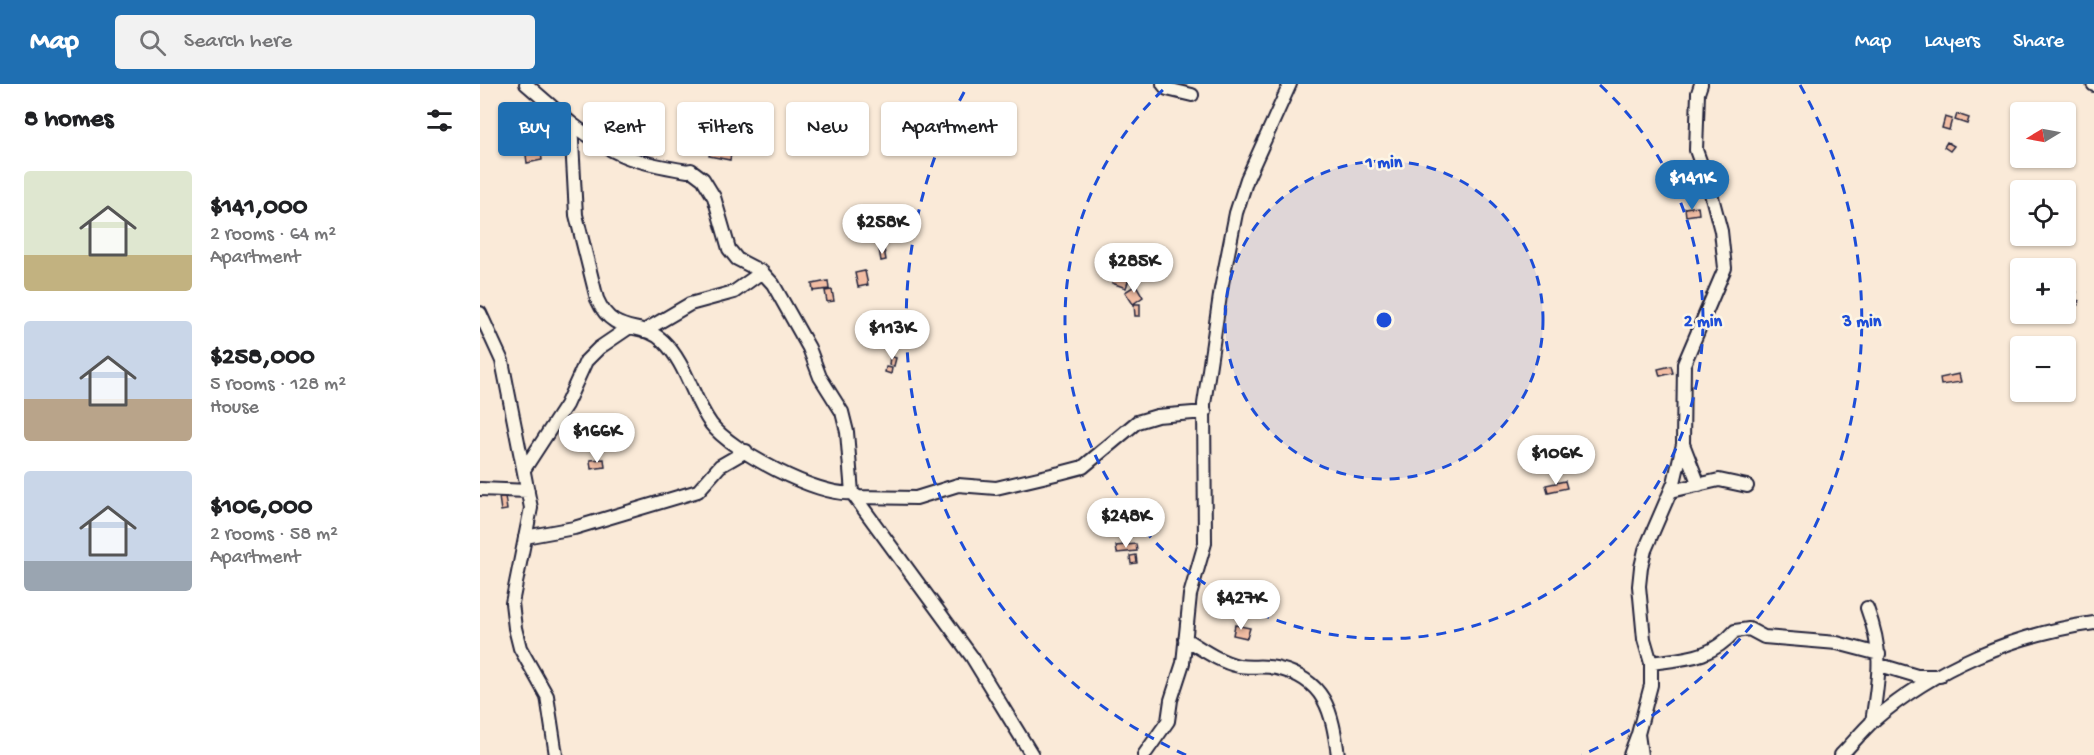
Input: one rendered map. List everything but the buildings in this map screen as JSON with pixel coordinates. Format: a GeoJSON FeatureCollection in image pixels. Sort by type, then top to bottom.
{"type":"FeatureCollection","features":[{"type":"Feature","properties":{"kind":"street"},"geometry":{"type":"LineString","coordinates":[[526,84],[547,102]]}},
{"type":"Feature","properties":{"kind":"street"},"geometry":{"type":"LineString","coordinates":[[1163,84],[1167,89],[1192,95]]}},
{"type":"Feature","properties":{"kind":"street"},"geometry":{"type":"LineString","coordinates":[[1144,755],[1168,721],[1171,700],[1183,663],[1190,595],[1205,543],[1204,412],[1221,289],[1236,213],[1247,179],[1290,84]]}},
{"type":"Feature","properties":{"kind":"street"},"geometry":{"type":"LineString","coordinates":[[1630,755],[1651,686],[1651,663],[1644,639],[1639,586],[1641,567],[1671,491],[1683,444],[1684,364],[1725,268],[1716,209],[1696,150],[1698,93],[1701,84]]}},
{"type":"Feature","properties":{"kind":"street"},"geometry":{"type":"LineString","coordinates":[[571,123],[596,143],[625,159],[691,170],[700,176],[714,197],[729,249],[737,259],[762,272],[781,298],[810,348],[820,377],[842,412],[847,432],[852,493],[972,657],[1032,755]]}},
{"type":"Feature","properties":{"kind":"street"},"geometry":{"type":"LineString","coordinates":[[571,123],[574,202],[595,293],[602,309],[616,322],[627,328],[658,336],[675,354],[700,405],[716,429],[772,468],[810,484],[840,494],[852,493],[858,497],[908,499],[958,485],[996,488],[1083,467],[1137,422],[1156,417],[1204,412]]}},
{"type":"Feature","properties":{"kind":"street"},"geometry":{"type":"LineString","coordinates":[[644,331],[690,304],[734,292],[762,272]]}},
{"type":"Feature","properties":{"kind":"street"},"geometry":{"type":"LineString","coordinates":[[480,313],[500,352],[513,423],[525,468],[531,508],[512,603],[515,628],[520,648],[547,696],[556,755]]}},
{"type":"Feature","properties":{"kind":"street"},"geometry":{"type":"LineString","coordinates":[[525,468],[566,405],[586,361],[599,348],[627,328]]}},
{"type":"Feature","properties":{"kind":"street"},"geometry":{"type":"LineString","coordinates":[[1683,444],[1700,485]]}},
{"type":"Feature","properties":{"kind":"street"},"geometry":{"type":"LineString","coordinates":[[525,537],[574,528],[698,491],[720,466],[746,451]]}},
{"type":"Feature","properties":{"kind":"street"},"geometry":{"type":"LineString","coordinates":[[1671,491],[1719,480],[1747,486]]}},
{"type":"Feature","properties":{"kind":"street"},"geometry":{"type":"LineString","coordinates":[[480,489],[528,491]]}},
{"type":"Feature","properties":{"kind":"street"},"geometry":{"type":"LineString","coordinates":[[1867,608],[1875,630],[1879,659],[1872,722]]}},
{"type":"Feature","properties":{"kind":"street"},"geometry":{"type":"LineString","coordinates":[[1841,755],[1872,722],[1940,676],[2000,645],[2094,623]]}},
{"type":"Feature","properties":{"kind":"street"},"geometry":{"type":"LineString","coordinates":[[1651,663],[1706,654],[1728,642],[1735,631],[1748,629],[1764,637],[1837,643],[1917,675],[1940,676]]}},
{"type":"Feature","properties":{"kind":"street"},"geometry":{"type":"LineString","coordinates":[[1185,639],[1210,655],[1239,666],[1276,668],[1292,674],[1317,690],[1326,699],[1338,755]]}},
{"type":"Feature","properties":{"kind":"street"},"geometry":{"type":"LineString","coordinates":[[1638,734],[1641,755]]}},
{"type":"Feature","properties":{"kind":"street"},"geometry":{"type":"LineString","coordinates":[[1852,755],[1860,737]]}}]}
